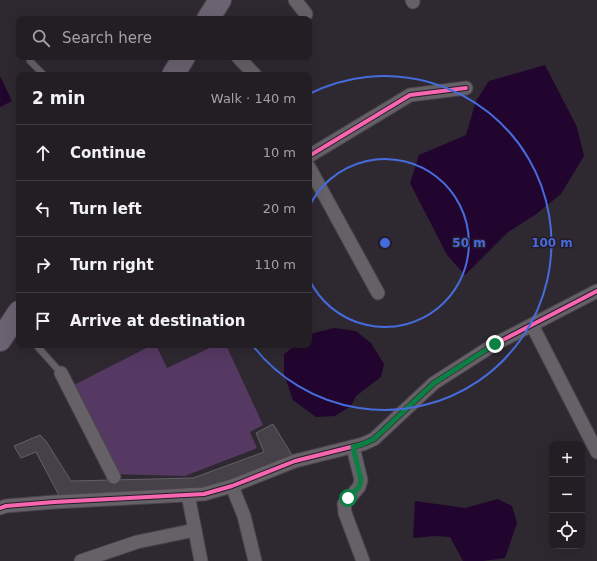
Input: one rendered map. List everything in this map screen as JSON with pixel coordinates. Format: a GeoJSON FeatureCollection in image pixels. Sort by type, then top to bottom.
{"type":"FeatureCollection","features":[{"type":"Feature","properties":{"kind":"highway"},"geometry":{"type":"LineString","coordinates":[[210,16],[220,0]]}},
{"type":"Feature","properties":{"kind":"highway"},"geometry":{"type":"LineString","coordinates":[[175,72],[182,60]]}},
{"type":"Feature","properties":{"kind":"street"},"geometry":{"type":"LineString","coordinates":[[295,0],[306,14]]}},
{"type":"Feature","properties":{"kind":"street"},"geometry":{"type":"LineString","coordinates":[[241,60],[252,72]]}},
{"type":"Feature","properties":{"kind":"street"},"geometry":{"type":"LineString","coordinates":[[312,154],[410,95],[466,88]]}},
{"type":"Feature","properties":{"kind":"street"},"geometry":{"type":"LineString","coordinates":[[312,172],[378,292]]}},
{"type":"Feature","properties":{"kind":"street"},"geometry":{"type":"LineString","coordinates":[[0,508],[54,502],[204,494],[232,486],[295,461],[363,444],[374,439],[434,383],[495,344],[597,291]]}},
{"type":"Feature","properties":{"kind":"street"},"geometry":{"type":"LineString","coordinates":[[532,325],[597,452]]}},
{"type":"Feature","properties":{"kind":"street"},"geometry":{"type":"LineString","coordinates":[[61,373],[114,476]]}},
{"type":"Feature","properties":{"kind":"street"},"geometry":{"type":"LineString","coordinates":[[353,447],[361,480],[359,487],[344,504],[344,513],[363,561]]}},
{"type":"Feature","properties":{"kind":"street"},"geometry":{"type":"LineString","coordinates":[[232,486],[244,516],[255,561]]}},
{"type":"Feature","properties":{"kind":"street"},"geometry":{"type":"LineString","coordinates":[[188,495],[201,561]]}},
{"type":"Feature","properties":{"kind":"street"},"geometry":{"type":"LineString","coordinates":[[81,561],[137,542],[195,530]]}},
{"type":"Feature","properties":{"kind":"lane"},"geometry":{"type":"LineString","coordinates":[[30,61],[41,72]]}},
{"type":"Feature","properties":{"kind":"lane"},"geometry":{"type":"LineString","coordinates":[[39,348],[61,373]]}},
{"type":"Feature","properties":{"kind":"shaded area"},"geometry":{"type":"Polygon","coordinates":[[[545,65],[577,127],[584,156],[561,194],[535,215],[508,232],[465,275],[447,255],[410,183],[419,155],[466,135],[476,101],[489,81],[545,65]]]}},
{"type":"Feature","properties":{"kind":"shaded area"},"geometry":{"type":"Polygon","coordinates":[[[0,76],[12,101],[0,107],[0,76]]]}},
{"type":"Feature","properties":{"kind":"shaded area"},"geometry":{"type":"Polygon","coordinates":[[[334,328],[356,331],[371,343],[384,364],[381,377],[356,396],[351,406],[335,416],[316,417],[293,400],[284,374],[284,354],[292,348],[312,348],[312,334],[334,328]]]}},
{"type":"Feature","properties":{"kind":"shaded area"},"geometry":{"type":"Polygon","coordinates":[[[146,348],[157,348],[167,368],[210,348],[227,348],[263,425],[250,432],[257,448],[185,476],[109,474],[72,386],[146,348]]]}},
{"type":"Feature","properties":{"kind":"shaded area"},"geometry":{"type":"Polygon","coordinates":[[[498,499],[512,506],[517,523],[505,558],[483,561],[463,561],[450,537],[435,536],[413,538],[415,501],[465,508],[498,499]]]}},
{"type":"Feature","properties":{"kind":"building"},"geometry":{"type":"Polygon","coordinates":[[[273,424],[292,455],[204,493],[60,497],[36,452],[21,458],[14,446],[40,435],[46,441],[71,481],[193,478],[264,452],[256,433],[273,424]]]}},
{"type":"Feature","properties":{"kind":"cycle path"},"geometry":{"type":"LineString","coordinates":[[312,154],[410,95],[466,88]]}},
{"type":"Feature","properties":{"kind":"cycle path"},"geometry":{"type":"LineString","coordinates":[[0,508],[6,506],[54,502],[204,494],[232,486],[295,461],[363,444],[374,439],[434,383],[495,344],[597,291]]}},
{"type":"Feature","properties":{"kind":"route"},"geometry":{"type":"LineString","coordinates":[[348,498],[359,487],[361,480],[353,447],[374,439],[434,383],[495,344]]}}]}
